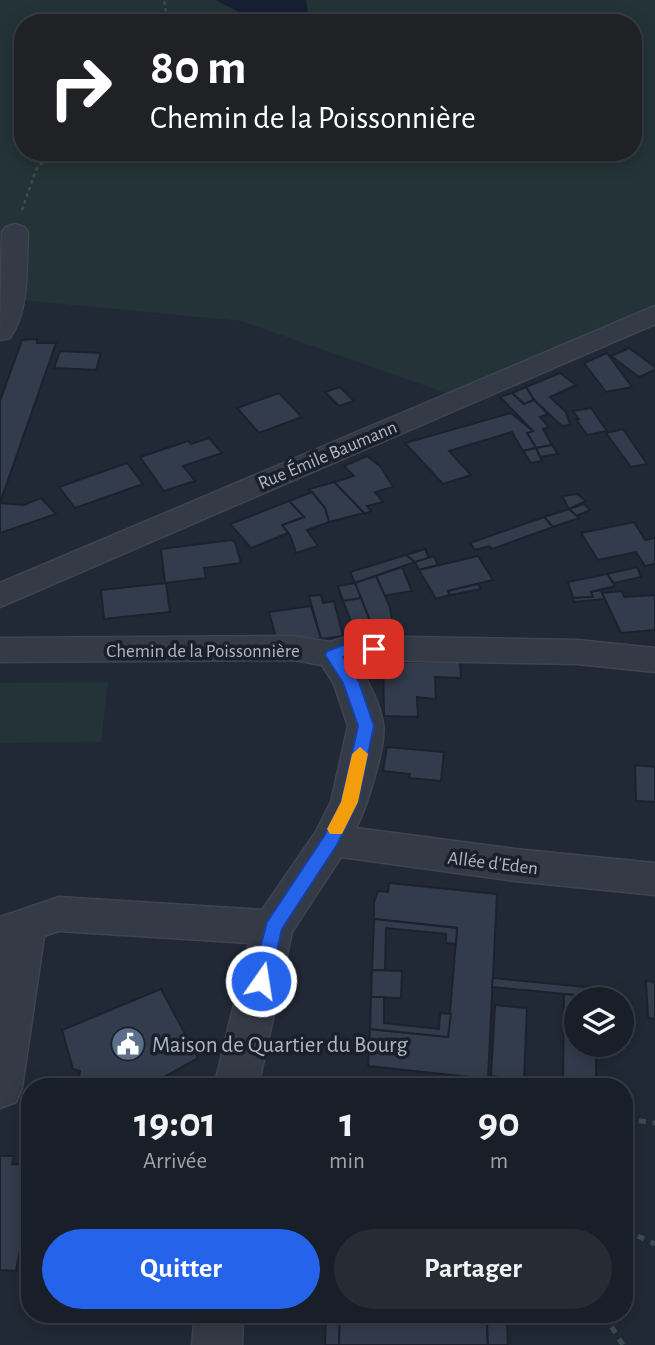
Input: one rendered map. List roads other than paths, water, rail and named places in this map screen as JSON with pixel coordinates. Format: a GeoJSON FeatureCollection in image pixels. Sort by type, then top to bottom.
{"type":"FeatureCollection","features":[{"type":"Feature","properties":{"kind":"street"},"geometry":{"type":"LineString","coordinates":[[0,332],[11,299],[15,232]]}},
{"type":"Feature","properties":{"kind":"street","name":"Rue Émile Baumann"},"geometry":{"type":"LineString","coordinates":[[0,596],[655,314]]}},
{"type":"Feature","properties":{"kind":"street","name":"Chemin de la Poissonnière"},"geometry":{"type":"LineString","coordinates":[[0,650],[294,648],[333,655],[349,648],[551,652],[655,660]]}},
{"type":"Feature","properties":{"kind":"street"},"geometry":{"type":"LineString","coordinates":[[238,1078],[273,928],[331,840],[350,802],[366,726],[351,682],[333,655]]}},
{"type":"Feature","properties":{"kind":"street","name":"Allée d'Eden"},"geometry":{"type":"LineString","coordinates":[[331,840],[515,865],[655,879]]}},
{"type":"Feature","properties":{"kind":"street"},"geometry":{"type":"LineString","coordinates":[[0,1088],[12,930],[59,914],[273,928]]}},
{"type":"Feature","properties":{"kind":"street"},"geometry":{"type":"LineString","coordinates":[[217,1345],[218,1323]]}},
{"type":"Feature","properties":{"kind":"water"},"geometry":{"type":"Polygon","coordinates":[[[215,0],[306,0],[308,14],[246,14],[215,0]]]}},
{"type":"Feature","properties":{"kind":"place","name":"Maison de Quartier du Bourg"},"geometry":{"type":"Point","coordinates":[128,1044]}}]}
